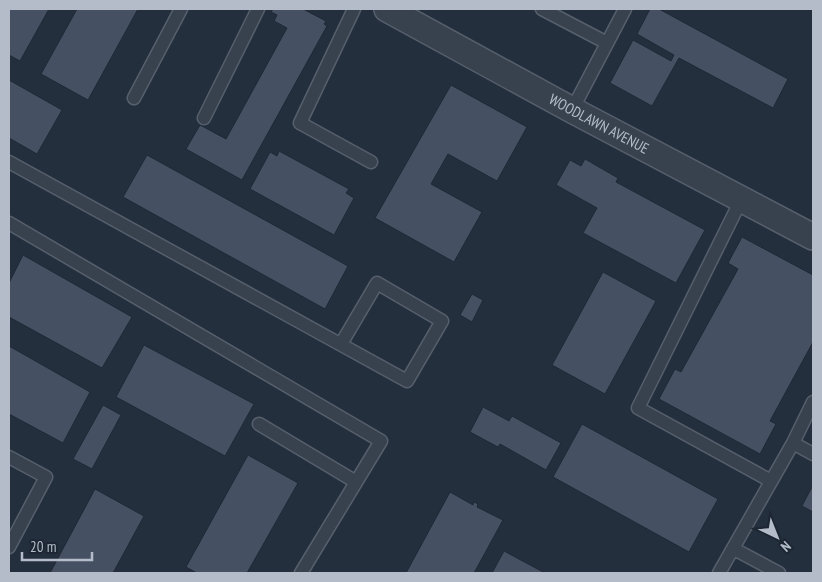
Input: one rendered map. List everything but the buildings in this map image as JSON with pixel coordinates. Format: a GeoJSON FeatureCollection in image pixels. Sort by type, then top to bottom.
{"type":"FeatureCollection","features":[{"type":"Feature","properties":{"kind":"street","name":"WOODLAWN AVENUE"},"geometry":{"type":"LineString","coordinates":[[387,9],[813,238]]}},
{"type":"Feature","properties":{"kind":"lane"},"geometry":{"type":"LineString","coordinates":[[134,98],[181,9]]}},
{"type":"Feature","properties":{"kind":"lane"},"geometry":{"type":"LineString","coordinates":[[204,118],[258,9]]}},
{"type":"Feature","properties":{"kind":"lane"},"geometry":{"type":"LineString","coordinates":[[354,9],[300,123],[371,162]]}},
{"type":"Feature","properties":{"kind":"lane"},"geometry":{"type":"LineString","coordinates":[[542,9],[607,43]]}},
{"type":"Feature","properties":{"kind":"lane"},"geometry":{"type":"LineString","coordinates":[[572,110],[625,9]]}},
{"type":"Feature","properties":{"kind":"lane"},"geometry":{"type":"LineString","coordinates":[[9,162],[407,381],[442,321],[377,283],[341,344]]}},
{"type":"Feature","properties":{"kind":"lane"},"geometry":{"type":"LineString","coordinates":[[741,200],[638,408],[771,480]]}},
{"type":"Feature","properties":{"kind":"lane"},"geometry":{"type":"LineString","coordinates":[[9,223],[380,442],[301,573]]}},
{"type":"Feature","properties":{"kind":"lane"},"geometry":{"type":"LineString","coordinates":[[719,573],[793,444],[813,402]]}},
{"type":"Feature","properties":{"kind":"lane"},"geometry":{"type":"LineString","coordinates":[[259,424],[356,482]]}},
{"type":"Feature","properties":{"kind":"lane"},"geometry":{"type":"LineString","coordinates":[[793,444],[813,454]]}},
{"type":"Feature","properties":{"kind":"lane"},"geometry":{"type":"LineString","coordinates":[[9,457],[46,476],[9,547]]}},
{"type":"Feature","properties":{"kind":"lane"},"geometry":{"type":"LineString","coordinates":[[734,549],[779,573]]}}]}
